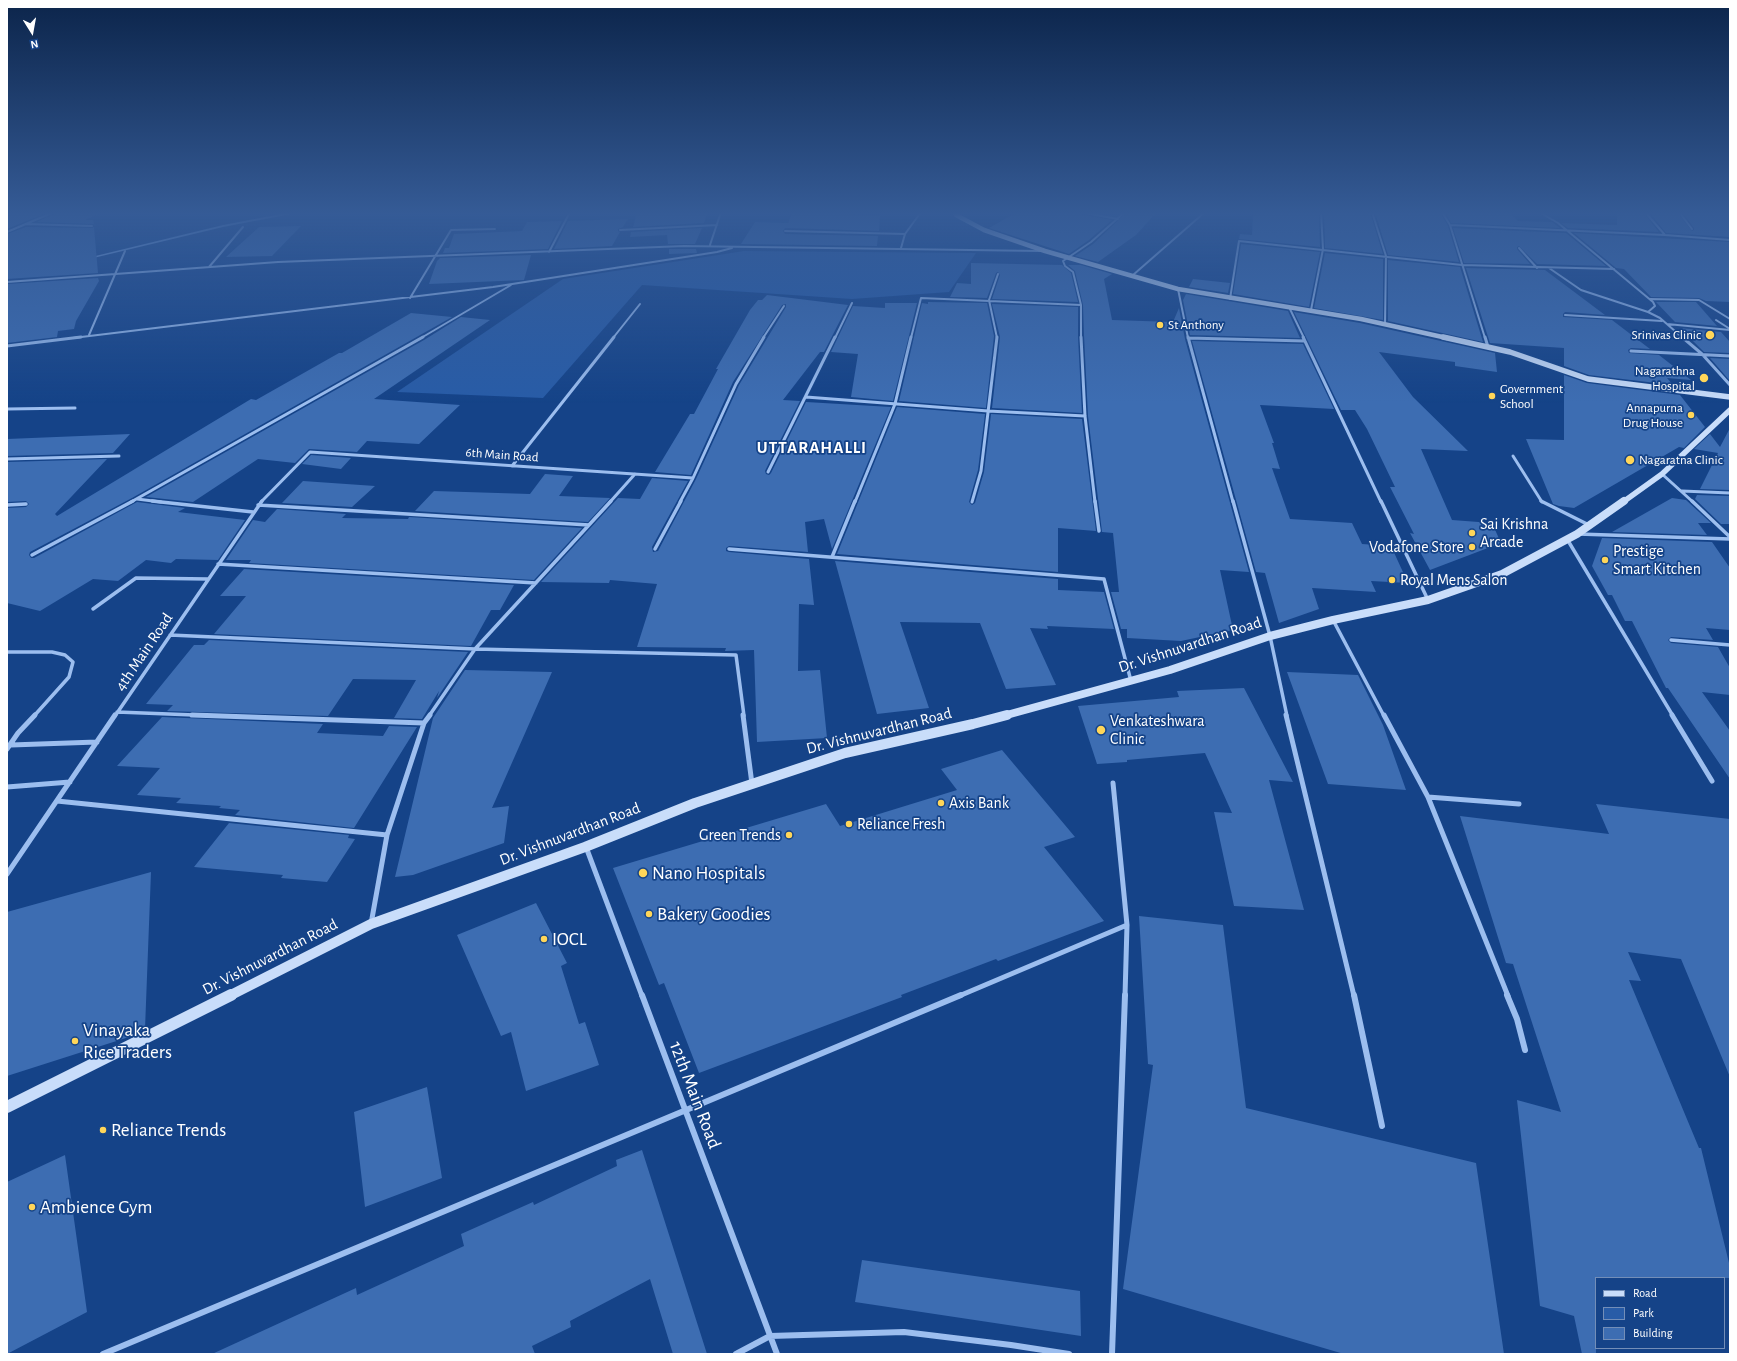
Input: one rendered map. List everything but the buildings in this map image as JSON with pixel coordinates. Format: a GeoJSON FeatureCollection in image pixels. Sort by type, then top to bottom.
{"type":"FeatureCollection","features":[{"type":"Feature","properties":{"kind":"main road"},"geometry":{"type":"LineString","coordinates":[[1135,276],[1178,289],[1230,299],[1311,310],[1510,352],[1588,379],[1730,397]]}},
{"type":"Feature","properties":{"kind":"main road","name":"Dr. Vishnuvardhan Road"},"geometry":{"type":"LineString","coordinates":[[7,1107],[371,924],[585,847],[695,803],[845,753],[973,724],[1131,681],[1177,668],[1270,636],[1333,620],[1428,600],[1502,574],[1577,534],[1662,474],[1730,410]]}},
{"type":"Feature","properties":{"kind":"street"},"geometry":{"type":"LineString","coordinates":[[7,282],[106,276]]}},
{"type":"Feature","properties":{"kind":"street"},"geometry":{"type":"LineString","coordinates":[[89,335],[114,276]]}},
{"type":"Feature","properties":{"kind":"street"},"geometry":{"type":"LineString","coordinates":[[410,298],[424,276]]}},
{"type":"Feature","properties":{"kind":"street"},"geometry":{"type":"LineString","coordinates":[[7,346],[89,335],[410,298],[566,276]]}},
{"type":"Feature","properties":{"kind":"street"},"geometry":{"type":"LineString","coordinates":[[972,502],[981,472],[994,369],[996,338],[990,300],[998,276]]}},
{"type":"Feature","properties":{"kind":"street"},"geometry":{"type":"LineString","coordinates":[[1074,276],[1081,305],[1085,416],[1099,531]]}},
{"type":"Feature","properties":{"kind":"street"},"geometry":{"type":"LineString","coordinates":[[1230,299],[1234,276]]}},
{"type":"Feature","properties":{"kind":"street"},"geometry":{"type":"LineString","coordinates":[[1311,310],[1318,276]]}},
{"type":"Feature","properties":{"kind":"street"},"geometry":{"type":"LineString","coordinates":[[1385,325],[1386,276]]}},
{"type":"Feature","properties":{"kind":"street"},"geometry":{"type":"LineString","coordinates":[[1465,276],[1488,347]]}},
{"type":"Feature","properties":{"kind":"street"},"geometry":{"type":"LineString","coordinates":[[1559,276],[1581,290],[1648,312],[1666,324],[1702,354],[1730,385]]}},
{"type":"Feature","properties":{"kind":"street"},"geometry":{"type":"LineString","coordinates":[[1622,276],[1655,306],[1648,312]]}},
{"type":"Feature","properties":{"kind":"street"},"geometry":{"type":"LineString","coordinates":[[32,555],[136,499],[474,308],[512,284]]}},
{"type":"Feature","properties":{"kind":"street"},"geometry":{"type":"LineString","coordinates":[[1178,289],[1188,338],[1270,636],[1278,680],[1359,1016],[1382,1126]]}},
{"type":"Feature","properties":{"kind":"street"},"geometry":{"type":"LineString","coordinates":[[832,557],[895,404],[921,298],[1081,305]]}},
{"type":"Feature","properties":{"kind":"street"},"geometry":{"type":"LineString","coordinates":[[1649,299],[1699,300],[1730,320]]}},
{"type":"Feature","properties":{"kind":"street"},"geometry":{"type":"LineString","coordinates":[[768,472],[852,303]]}},
{"type":"Feature","properties":{"kind":"street"},"geometry":{"type":"LineString","coordinates":[[512,466],[640,304]]}},
{"type":"Feature","properties":{"kind":"street"},"geometry":{"type":"LineString","coordinates":[[655,549],[693,478],[736,384],[750,358],[784,306]]}},
{"type":"Feature","properties":{"kind":"street"},"geometry":{"type":"LineString","coordinates":[[1289,307],[1428,600]]}},
{"type":"Feature","properties":{"kind":"street"},"geometry":{"type":"LineString","coordinates":[[1565,315],[1662,321]]}},
{"type":"Feature","properties":{"kind":"street"},"geometry":{"type":"LineString","coordinates":[[1730,320],[1716,320],[1730,329]]}},
{"type":"Feature","properties":{"kind":"street"},"geometry":{"type":"LineString","coordinates":[[1666,324],[1730,329]]}},
{"type":"Feature","properties":{"kind":"street"},"geometry":{"type":"LineString","coordinates":[[1188,338],[1305,341]]}},
{"type":"Feature","properties":{"kind":"street"},"geometry":{"type":"LineString","coordinates":[[1630,351],[1730,356]]}},
{"type":"Feature","properties":{"kind":"street"},"geometry":{"type":"LineString","coordinates":[[806,397],[988,411],[1085,416]]}},
{"type":"Feature","properties":{"kind":"street"},"geometry":{"type":"LineString","coordinates":[[7,409],[75,408]]}},
{"type":"Feature","properties":{"kind":"street","name":"6th Main Road"},"geometry":{"type":"LineString","coordinates":[[310,452],[693,478]]}},
{"type":"Feature","properties":{"kind":"street","name":"4th Main Road"},"geometry":{"type":"LineString","coordinates":[[7,874],[258,505],[310,452]]}},
{"type":"Feature","properties":{"kind":"street"},"geometry":{"type":"LineString","coordinates":[[7,459],[119,456]]}},
{"type":"Feature","properties":{"kind":"street"},"geometry":{"type":"LineString","coordinates":[[1513,456],[1541,501],[1589,525]]}},
{"type":"Feature","properties":{"kind":"street"},"geometry":{"type":"LineString","coordinates":[[371,924],[387,835],[424,723],[475,648],[635,474]]}},
{"type":"Feature","properties":{"kind":"street"},"geometry":{"type":"LineString","coordinates":[[1662,474],[1682,491],[1730,538]]}},
{"type":"Feature","properties":{"kind":"street"},"geometry":{"type":"LineString","coordinates":[[1682,491],[1730,493]]}},
{"type":"Feature","properties":{"kind":"street"},"geometry":{"type":"LineString","coordinates":[[136,499],[254,512]]}},
{"type":"Feature","properties":{"kind":"street"},"geometry":{"type":"LineString","coordinates":[[7,505],[26,504]]}},
{"type":"Feature","properties":{"kind":"street"},"geometry":{"type":"LineString","coordinates":[[258,505],[589,524]]}},
{"type":"Feature","properties":{"kind":"street"},"geometry":{"type":"LineString","coordinates":[[1577,534],[1730,538]]}},
{"type":"Feature","properties":{"kind":"street"},"geometry":{"type":"LineString","coordinates":[[1567,539],[1712,781]]}},
{"type":"Feature","properties":{"kind":"street"},"geometry":{"type":"LineString","coordinates":[[729,548],[1104,579],[1131,681]]}},
{"type":"Feature","properties":{"kind":"street"},"geometry":{"type":"LineString","coordinates":[[218,564],[536,583]]}},
{"type":"Feature","properties":{"kind":"street"},"geometry":{"type":"LineString","coordinates":[[93,609],[136,578],[208,579]]}},
{"type":"Feature","properties":{"kind":"street"},"geometry":{"type":"LineString","coordinates":[[1333,620],[1428,797],[1517,1018],[1525,1050]]}},
{"type":"Feature","properties":{"kind":"street"},"geometry":{"type":"LineString","coordinates":[[170,634],[475,648],[736,656],[752,784]]}},
{"type":"Feature","properties":{"kind":"street"},"geometry":{"type":"LineString","coordinates":[[1671,640],[1730,645]]}},
{"type":"Feature","properties":{"kind":"street"},"geometry":{"type":"LineString","coordinates":[[7,652],[52,652],[65,655],[73,662],[69,677],[18,733],[7,749]]}},
{"type":"Feature","properties":{"kind":"street"},"geometry":{"type":"LineString","coordinates":[[117,712],[424,723]]}},
{"type":"Feature","properties":{"kind":"street"},"geometry":{"type":"LineString","coordinates":[[11,745],[97,742]]}},
{"type":"Feature","properties":{"kind":"street"},"geometry":{"type":"LineString","coordinates":[[7,787],[70,782]]}},
{"type":"Feature","properties":{"kind":"street"},"geometry":{"type":"LineString","coordinates":[[1112,1354],[1127,925],[1114,783]]}},
{"type":"Feature","properties":{"kind":"street"},"geometry":{"type":"LineString","coordinates":[[1428,797],[1519,804]]}},
{"type":"Feature","properties":{"kind":"street"},"geometry":{"type":"LineString","coordinates":[[57,801],[387,835]]}},
{"type":"Feature","properties":{"kind":"street","name":"12th Main Road"},"geometry":{"type":"LineString","coordinates":[[585,847],[777,1354]]}},
{"type":"Feature","properties":{"kind":"street"},"geometry":{"type":"LineString","coordinates":[[103,1354],[1127,925]]}},
{"type":"Feature","properties":{"kind":"street"},"geometry":{"type":"LineString","coordinates":[[736,1354],[770,1336],[904,1332],[1011,1345],[1069,1354]]}},
{"type":"Feature","properties":{"kind":"green space"},"geometry":{"type":"Polygon","coordinates":[[[586,276],[960,276],[949,292],[852,299],[642,285],[543,398],[397,392],[563,279],[586,276]]]}},
{"type":"Feature","properties":{"kind":"place","name":"St Anthony"},"geometry":{"type":"Point","coordinates":[1160,325]}},
{"type":"Feature","properties":{"kind":"place","name":"Srinivas Clinic"},"geometry":{"type":"Point","coordinates":[1710,335]}},
{"type":"Feature","properties":{"kind":"place","name":"Nagarathna Hospital"},"geometry":{"type":"Point","coordinates":[1704,378]}},
{"type":"Feature","properties":{"kind":"place","name":"Government School"},"geometry":{"type":"Point","coordinates":[1492,396]}},
{"type":"Feature","properties":{"kind":"place","name":"Annapurna Drug House"},"geometry":{"type":"Point","coordinates":[1691,415]}},
{"type":"Feature","properties":{"kind":"place","name":"Nagaratna Clinic"},"geometry":{"type":"Point","coordinates":[1630,460]}},
{"type":"Feature","properties":{"kind":"place","name":"Sai Krishna Arcade"},"geometry":{"type":"Point","coordinates":[1472,533]}},
{"type":"Feature","properties":{"kind":"place","name":"Vodafone Store"},"geometry":{"type":"Point","coordinates":[1472,547]}},
{"type":"Feature","properties":{"kind":"place","name":"Prestige Smart Kitchen"},"geometry":{"type":"Point","coordinates":[1605,560]}},
{"type":"Feature","properties":{"kind":"place","name":"Royal Mens Salon"},"geometry":{"type":"Point","coordinates":[1392,580]}},
{"type":"Feature","properties":{"kind":"place","name":"Venkateshwara Clinic"},"geometry":{"type":"Point","coordinates":[1101,730]}},
{"type":"Feature","properties":{"kind":"place","name":"Axis Bank"},"geometry":{"type":"Point","coordinates":[941,803]}},
{"type":"Feature","properties":{"kind":"place","name":"Reliance Fresh"},"geometry":{"type":"Point","coordinates":[849,824]}},
{"type":"Feature","properties":{"kind":"place","name":"Green Trends"},"geometry":{"type":"Point","coordinates":[789,835]}},
{"type":"Feature","properties":{"kind":"place","name":"Nano Hospitals"},"geometry":{"type":"Point","coordinates":[643,873]}},
{"type":"Feature","properties":{"kind":"place","name":"Bakery Goodies"},"geometry":{"type":"Point","coordinates":[649,914]}},
{"type":"Feature","properties":{"kind":"place","name":"IOCL"},"geometry":{"type":"Point","coordinates":[544,939]}},
{"type":"Feature","properties":{"kind":"place","name":"Vinayaka Rice Traders"},"geometry":{"type":"Point","coordinates":[75,1041]}},
{"type":"Feature","properties":{"kind":"place","name":"Reliance Trends"},"geometry":{"type":"Point","coordinates":[103,1130]}},
{"type":"Feature","properties":{"kind":"place","name":"Ambience Gym"},"geometry":{"type":"Point","coordinates":[32,1207]}},
{"type":"Feature","properties":{"kind":"district","name":"UTTARAHALLI"},"geometry":{"type":"Point","coordinates":[812,448]}}]}
